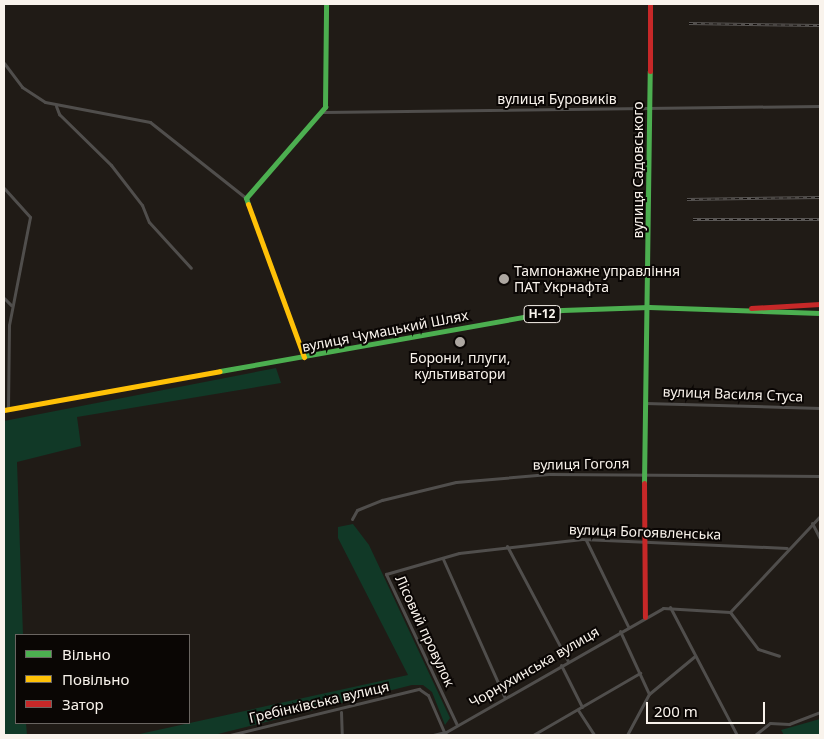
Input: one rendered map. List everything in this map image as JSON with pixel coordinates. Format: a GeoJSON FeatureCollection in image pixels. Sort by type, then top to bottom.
{"type":"FeatureCollection","features":[{"type":"Feature","properties":{"kind":"street"},"geometry":{"type":"LineString","coordinates":[[246,198],[323,112],[326,4]]}},
{"type":"Feature","properties":{"kind":"street","name":"вулиця Садовського"},"geometry":{"type":"LineString","coordinates":[[646,617],[643,330],[648,307],[650,4]]}},
{"type":"Feature","properties":{"kind":"street"},"geometry":{"type":"LineString","coordinates":[[4,63],[35,98],[56,106],[150,122],[246,198],[304,357]]}},
{"type":"Feature","properties":{"kind":"street"},"geometry":{"type":"LineString","coordinates":[[56,106],[59,114],[111,166],[142,205],[149,222],[191,268]]}},
{"type":"Feature","properties":{"kind":"street","name":"вулиця Буровиків"},"geometry":{"type":"LineString","coordinates":[[323,112],[649,110],[820,106]]}},
{"type":"Feature","properties":{"kind":"street"},"geometry":{"type":"LineString","coordinates":[[4,188],[30,217],[11,306],[6,410]]}},
{"type":"Feature","properties":{"kind":"street"},"geometry":{"type":"LineString","coordinates":[[4,298],[11,306]]}},
{"type":"Feature","properties":{"kind":"street","name":"вулиця Чумацький Шлях"},"geometry":{"type":"LineString","coordinates":[[748,308],[771,303],[820,304]]}},
{"type":"Feature","properties":{"kind":"street","name":"вулиця Чумацький Шлях"},"geometry":{"type":"LineString","coordinates":[[6,410],[562,310],[648,307],[748,308],[820,313]]}},
{"type":"Feature","properties":{"kind":"street","name":"вулиця Василя Стуса"},"geometry":{"type":"LineString","coordinates":[[645,403],[820,408]]}},
{"type":"Feature","properties":{"kind":"street","name":"вулиця Гоголя"},"geometry":{"type":"LineString","coordinates":[[352,519],[357,510],[382,500],[456,482],[549,474],[820,476]]}},
{"type":"Feature","properties":{"kind":"street"},"geometry":{"type":"LineString","coordinates":[[670,607],[710,614],[730,612],[787,548],[820,516]]}},
{"type":"Feature","properties":{"kind":"street"},"geometry":{"type":"LineString","coordinates":[[812,523],[820,539]]}},
{"type":"Feature","properties":{"kind":"street"},"geometry":{"type":"LineString","coordinates":[[586,539],[628,626]]}},
{"type":"Feature","properties":{"kind":"street","name":"вулиця Богоявленська"},"geometry":{"type":"LineString","coordinates":[[386,574],[443,559],[507,546],[586,539],[787,548]]}},
{"type":"Feature","properties":{"kind":"street"},"geometry":{"type":"LineString","coordinates":[[507,546],[568,661]]}},
{"type":"Feature","properties":{"kind":"street"},"geometry":{"type":"LineString","coordinates":[[443,559],[504,696]]}},
{"type":"Feature","properties":{"kind":"street","name":"Лісовий провулок"},"geometry":{"type":"LineString","coordinates":[[386,574],[457,725]]}},
{"type":"Feature","properties":{"kind":"street"},"geometry":{"type":"LineString","coordinates":[[670,607],[737,735]]}},
{"type":"Feature","properties":{"kind":"street","name":"Чорнухинська вулиця"},"geometry":{"type":"LineString","coordinates":[[433,735],[446,733],[504,696],[628,626],[670,607]]}},
{"type":"Feature","properties":{"kind":"street"},"geometry":{"type":"LineString","coordinates":[[730,612],[758,649],[779,656]]}},
{"type":"Feature","properties":{"kind":"street"},"geometry":{"type":"LineString","coordinates":[[620,631],[650,694]]}},
{"type":"Feature","properties":{"kind":"street"},"geometry":{"type":"LineString","coordinates":[[627,735],[650,694],[695,656]]}},
{"type":"Feature","properties":{"kind":"street"},"geometry":{"type":"LineString","coordinates":[[561,665],[582,707]]}},
{"type":"Feature","properties":{"kind":"street"},"geometry":{"type":"LineString","coordinates":[[533,735],[640,672]]}},
{"type":"Feature","properties":{"kind":"street","name":"Гребінківська вулиця"},"geometry":{"type":"LineString","coordinates":[[230,735],[341,712],[422,689],[446,733]]}},
{"type":"Feature","properties":{"kind":"street"},"geometry":{"type":"LineString","coordinates":[[578,710],[594,735]]}},
{"type":"Feature","properties":{"kind":"street"},"geometry":{"type":"LineString","coordinates":[[341,712],[342,735]]}},
{"type":"Feature","properties":{"kind":"street"},"geometry":{"type":"LineString","coordinates":[[755,735],[770,723],[789,724],[820,712]]}},
{"type":"Feature","properties":{"kind":"street"},"geometry":{"type":"LineString","coordinates":[[542,730],[545,735]]}},
{"type":"Feature","properties":{"kind":"green space"},"geometry":{"type":"Polygon","coordinates":[[[276,368],[281,383],[77,417],[81,446],[17,462],[23,634],[15,634],[15,724],[26,724],[27,735],[4,735],[4,421],[276,368]]]}},
{"type":"Feature","properties":{"kind":"green space"},"geometry":{"type":"Polygon","coordinates":[[[353,524],[369,545],[450,718],[445,725],[432,692],[423,685],[412,685],[214,735],[135,735],[408,675],[338,538],[338,527],[353,524]]]}},
{"type":"Feature","properties":{"kind":"green space"},"geometry":{"type":"Polygon","coordinates":[[[820,719],[820,735],[784,735],[781,730],[820,719]]]}},
{"type":"Feature","properties":{"kind":"railway"},"geometry":{"type":"LineString","coordinates":[[689,23],[820,25]]}},
{"type":"Feature","properties":{"kind":"railway"},"geometry":{"type":"LineString","coordinates":[[687,199],[820,197]]}},
{"type":"Feature","properties":{"kind":"railway"},"geometry":{"type":"LineString","coordinates":[[693,219],[820,219]]}},
{"type":"Feature","properties":{"kind":"traffic: fast"},"geometry":{"type":"LineString","coordinates":[[248,204],[246,198],[325,107],[326,4]]}},
{"type":"Feature","properties":{"kind":"traffic: fast"},"geometry":{"type":"LineString","coordinates":[[644,483],[650,71]]}},
{"type":"Feature","properties":{"kind":"traffic: fast"},"geometry":{"type":"LineString","coordinates":[[220,371],[562,310],[649,307],[820,313]]}},
{"type":"Feature","properties":{"kind":"traffic: slow"},"geometry":{"type":"LineString","coordinates":[[248,204],[304,357]]}},
{"type":"Feature","properties":{"kind":"traffic: slow"},"geometry":{"type":"LineString","coordinates":[[4,410],[220,371]]}},
{"type":"Feature","properties":{"kind":"traffic: jam"},"geometry":{"type":"LineString","coordinates":[[650,4],[650,71]]}},
{"type":"Feature","properties":{"kind":"traffic: jam"},"geometry":{"type":"LineString","coordinates":[[751,308],[820,304]]}},
{"type":"Feature","properties":{"kind":"traffic: jam"},"geometry":{"type":"LineString","coordinates":[[644,483],[645,617]]}},
{"type":"Feature","properties":{"kind":"place","name":"Тампонажне управління ПАТ Укрнафта"},"geometry":{"type":"Point","coordinates":[504,279]}},
{"type":"Feature","properties":{"kind":"place","name":"Борони, плуги, культиватори"},"geometry":{"type":"Point","coordinates":[460,342]}}]}
